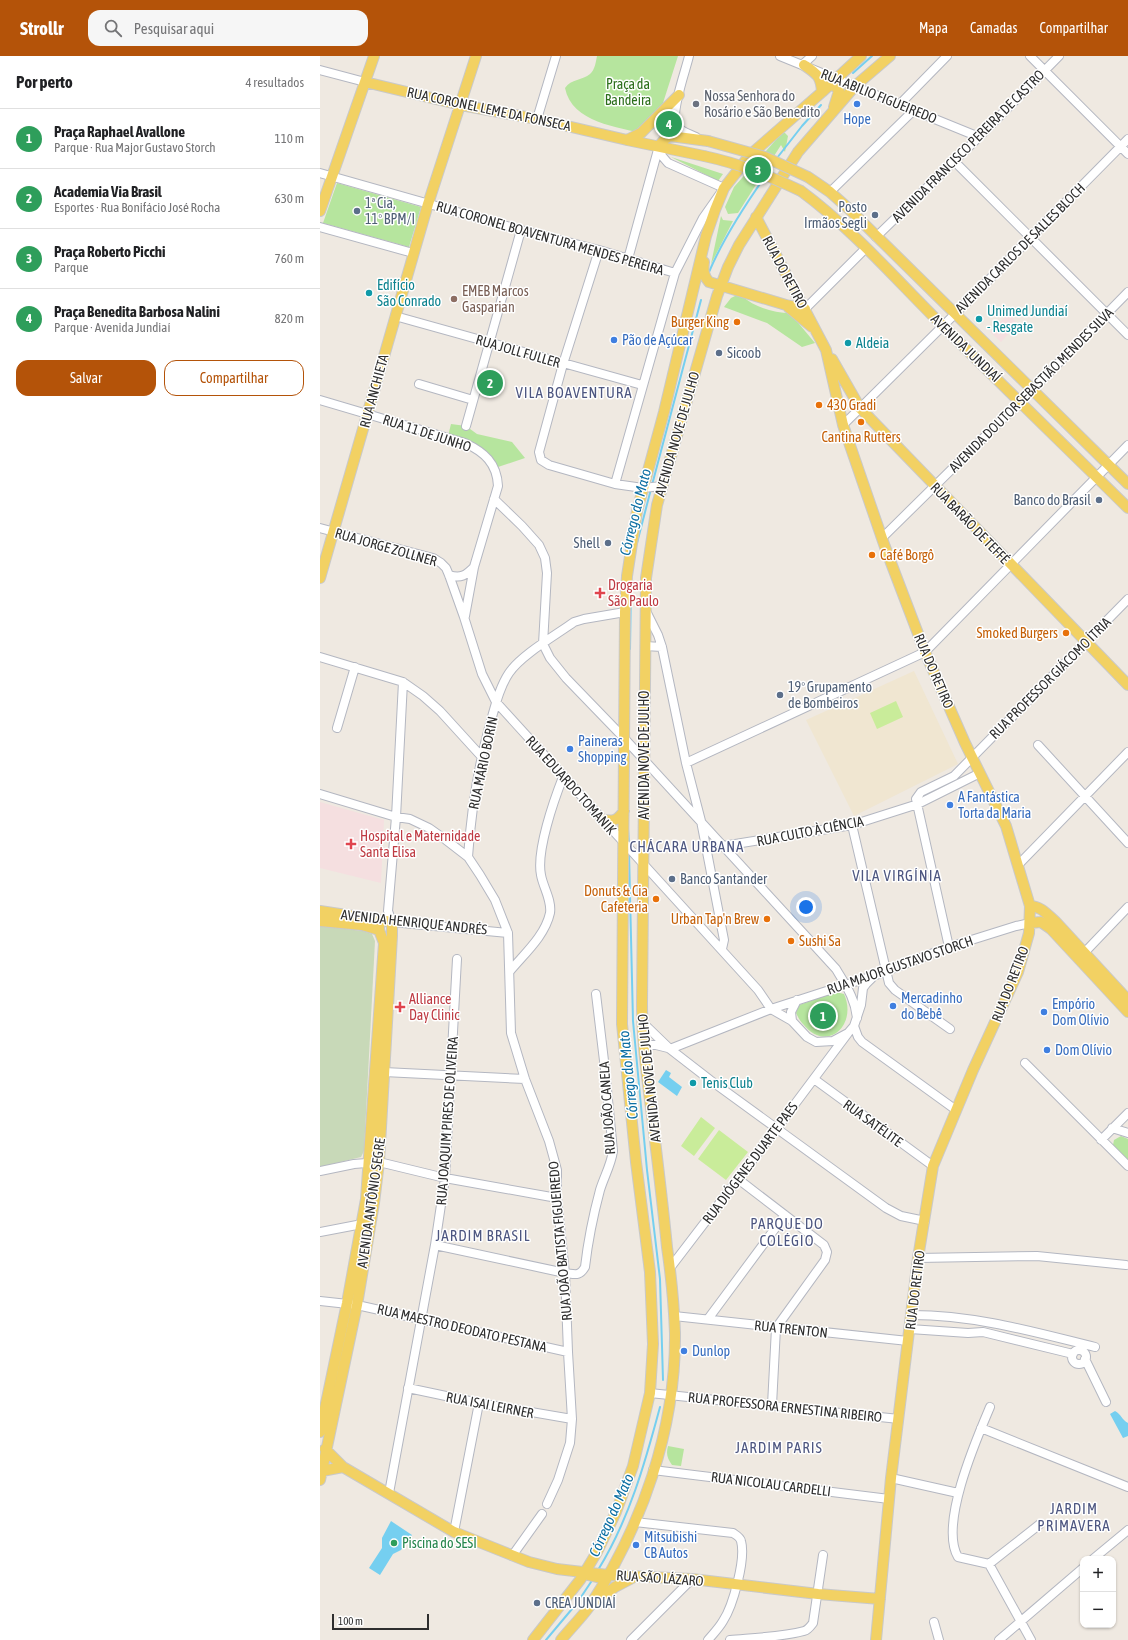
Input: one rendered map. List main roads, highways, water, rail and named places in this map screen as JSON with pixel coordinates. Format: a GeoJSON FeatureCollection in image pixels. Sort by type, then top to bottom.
{"type":"FeatureCollection","features":[{"type":"Feature","properties":{"kind":"main road"},"geometry":{"type":"LineString","coordinates":[[320,211],[374,56]]}},
{"type":"Feature","properties":{"kind":"main road","name":"RUA ANCHIETA"},"geometry":{"type":"LineString","coordinates":[[320,578],[413,253],[476,56]]}},
{"type":"Feature","properties":{"kind":"main road","name":"AVENIDA NOVE DE JULHO"},"geometry":{"type":"LineString","coordinates":[[561,1640],[588,1608],[597,1575],[597,1552],[616,1512],[633,1466],[653,1393],[653,1344],[650,1272],[636,1162],[622,1024],[626,845],[624,811],[625,612],[627,576],[637,511],[664,412],[706,236],[724,188],[750,155],[861,56]]}},
{"type":"Feature","properties":{"kind":"main road","name":"AVENIDA NOVE DE JULHO"},"geometry":{"type":"LineString","coordinates":[[533,1640],[577,1584],[597,1575],[635,1522],[653,1470],[669,1395],[675,1352],[670,1268],[644,1045],[641,987],[646,578],[658,486],[720,286],[739,245],[798,152],[855,86],[890,56]]}},
{"type":"Feature","properties":{"kind":"main road"},"geometry":{"type":"LineString","coordinates":[[803,65],[818,75],[822,82],[835,86],[838,91],[832,112]]}},
{"type":"Feature","properties":{"kind":"main road","name":"RUA CORONEL LEME DA FONSECA"},"geometry":{"type":"LineString","coordinates":[[365,82],[461,105],[537,119],[626,140],[659,146]]}},
{"type":"Feature","properties":{"kind":"main road"},"geometry":{"type":"LineString","coordinates":[[626,140],[641,133],[679,95]]}},
{"type":"Feature","properties":{"kind":"main road","name":"AVENIDA JUNDIAÍ"},"geometry":{"type":"LineString","coordinates":[[1128,484],[830,192],[808,177],[765,157],[704,140],[670,136],[659,146],[731,162],[757,170],[801,191],[838,221],[866,248],[1128,508]]}},
{"type":"Feature","properties":{"kind":"main road","name":"RUA DO RETIRO"},"geometry":{"type":"LineString","coordinates":[[756,217],[826,350],[843,425],[882,538],[925,652],[972,756],[1006,826],[1019,864],[1030,906],[1030,923],[1026,945],[1018,972],[956,1110],[933,1166],[927,1193],[925,1221],[918,1258],[891,1478],[876,1640]]}},
{"type":"Feature","properties":{"kind":"main road"},"geometry":{"type":"LineString","coordinates":[[706,236],[703,273],[709,282],[805,309]]}},
{"type":"Feature","properties":{"kind":"main road"},"geometry":{"type":"LineString","coordinates":[[784,304],[796,292]]}},
{"type":"Feature","properties":{"kind":"main road","name":"RUA DO RETIRO"},"geometry":{"type":"LineString","coordinates":[[784,304],[814,328]]}},
{"type":"Feature","properties":{"kind":"main road","name":"RUA BARÃO DE TEFFÉ"},"geometry":{"type":"LineString","coordinates":[[826,350],[860,408],[1128,686]]}},
{"type":"Feature","properties":{"kind":"main road"},"geometry":{"type":"LineString","coordinates":[[601,819],[611,821],[615,820],[624,811]]}},
{"type":"Feature","properties":{"kind":"main road"},"geometry":{"type":"LineString","coordinates":[[1030,906],[1043,910],[1056,922],[1079,953],[1128,1012]]}},
{"type":"Feature","properties":{"kind":"main road","name":"AVENIDA HENRIQUE ANDRÉS"},"geometry":{"type":"LineString","coordinates":[[321,916],[362,925],[379,925],[392,922]]}},
{"type":"Feature","properties":{"kind":"main road","name":"AVENIDA ANTÔNIO SEGRE"},"geometry":{"type":"LineString","coordinates":[[320,1432],[321,1420],[352,1304],[362,1224],[374,1163],[384,1072],[392,922]]}},
{"type":"Feature","properties":{"kind":"main road"},"geometry":{"type":"LineString","coordinates":[[1030,923],[1042,922],[1051,929],[1079,953],[1128,1000]]}},
{"type":"Feature","properties":{"kind":"main road","name":"AVENIDA ANTÔNIO SEGRE"},"geometry":{"type":"LineString","coordinates":[[321,1473],[352,1304],[374,1203],[374,1163],[384,943],[379,925]]}},
{"type":"Feature","properties":{"kind":"main road","name":"RUA SÃO LÁZARO"},"geometry":{"type":"LineString","coordinates":[[326,1449],[343,1467],[454,1532],[512,1556],[557,1569],[597,1575],[692,1579],[818,1594],[880,1599]]}},
{"type":"Feature","properties":{"kind":"main road"},"geometry":{"type":"LineString","coordinates":[[321,1473],[343,1467]]}},
{"type":"Feature","properties":{"kind":"main road"},"geometry":{"type":"LineString","coordinates":[[557,1569],[577,1584]]}},
{"type":"Feature","properties":{"kind":"main road"},"geometry":{"type":"LineString","coordinates":[[588,1608],[615,1587],[636,1576]]}},
{"type":"Feature","properties":{"kind":"water"},"geometry":{"type":"Polygon","coordinates":[[[666,1070],[671,1073],[669,1077],[682,1087],[677,1096],[658,1082],[666,1070]]]}},
{"type":"Feature","properties":{"kind":"water"},"geometry":{"type":"Polygon","coordinates":[[[1115,1411],[1128,1423],[1128,1436],[1123,1438],[1110,1414],[1115,1411]]]}},
{"type":"Feature","properties":{"kind":"water","name":"Piscina do SESI"},"geometry":{"type":"Polygon","coordinates":[[[391,1521],[412,1535],[401,1550],[393,1554],[380,1575],[369,1568],[382,1548],[382,1538],[391,1521]]]}},
{"type":"Feature","properties":{"kind":"waterway","name":"Córrego do Mato"},"geometry":{"type":"LineString","coordinates":[[853,73],[872,56]]}},
{"type":"Feature","properties":{"kind":"waterway","name":"Córrego do Mato"},"geometry":{"type":"LineString","coordinates":[[777,158],[802,126],[821,105]]}},
{"type":"Feature","properties":{"kind":"waterway","name":"Córrego do Mato"},"geometry":{"type":"LineString","coordinates":[[767,173],[773,165]]}},
{"type":"Feature","properties":{"kind":"waterway","name":"Córrego do Mato"},"geometry":{"type":"LineString","coordinates":[[709,272],[734,224],[764,178]]}},
{"type":"Feature","properties":{"kind":"waterway","name":"Córrego do Mato"},"geometry":{"type":"LineString","coordinates":[[652,485],[701,300]]}},
{"type":"Feature","properties":{"kind":"waterway","name":"Córrego do Mato"},"geometry":{"type":"LineString","coordinates":[[637,543],[651,489]]}},
{"type":"Feature","properties":{"kind":"waterway","name":"Córrego do Mato"},"geometry":{"type":"LineString","coordinates":[[630,649],[631,585]]}},
{"type":"Feature","properties":{"kind":"waterway","name":"Córrego do Mato"},"geometry":{"type":"LineString","coordinates":[[628,829],[629,844]]}},
{"type":"Feature","properties":{"kind":"waterway","name":"Córrego do Mato"},"geometry":{"type":"LineString","coordinates":[[629,853],[633,1021],[647,1170],[660,1279],[663,1380]]}},
{"type":"Feature","properties":{"kind":"waterway","name":"Córrego do Mato"},"geometry":{"type":"LineString","coordinates":[[598,1570],[619,1531],[635,1491],[660,1407]]}},
{"type":"Feature","properties":{"kind":"waterway","name":"Córrego do Mato"},"geometry":{"type":"LineString","coordinates":[[546,1640],[577,1603],[593,1579]]}},
{"type":"Feature","properties":{"kind":"place","name":"Nossa Senhora do Rosário e São Benedito"},"geometry":{"type":"Point","coordinates":[696,104]}},
{"type":"Feature","properties":{"kind":"place","name":"Hope"},"geometry":{"type":"Point","coordinates":[857,104]}},
{"type":"Feature","properties":{"kind":"place","name":"Praça Benedita Barbosa Nalini"},"geometry":{"type":"Point","coordinates":[669,124]}},
{"type":"Feature","properties":{"kind":"place","name":"Praça Roberto Picchi"},"geometry":{"type":"Point","coordinates":[758,170]}},
{"type":"Feature","properties":{"kind":"place","name":"1ª Cia, 11º BPM/I"},"geometry":{"type":"Point","coordinates":[357,211]}},
{"type":"Feature","properties":{"kind":"place","name":"Posto Irmãos Segli"},"geometry":{"type":"Point","coordinates":[875,215]}},
{"type":"Feature","properties":{"kind":"place","name":"Edifício São Conrado"},"geometry":{"type":"Point","coordinates":[369,293]}},
{"type":"Feature","properties":{"kind":"place","name":"EMEB Marcos Gasparian"},"geometry":{"type":"Point","coordinates":[454,299]}},
{"type":"Feature","properties":{"kind":"place","name":"Unimed Jundiaí - Resgate"},"geometry":{"type":"Point","coordinates":[979,319]}},
{"type":"Feature","properties":{"kind":"place","name":"Burger King"},"geometry":{"type":"Point","coordinates":[737,322]}},
{"type":"Feature","properties":{"kind":"place","name":"Pão de Açúcar"},"geometry":{"type":"Point","coordinates":[614,340]}},
{"type":"Feature","properties":{"kind":"place","name":"Aldeia"},"geometry":{"type":"Point","coordinates":[848,343]}},
{"type":"Feature","properties":{"kind":"place","name":"Sicoob"},"geometry":{"type":"Point","coordinates":[719,353]}},
{"type":"Feature","properties":{"kind":"place","name":"Academia Via Brasil"},"geometry":{"type":"Point","coordinates":[490,383]}},
{"type":"Feature","properties":{"kind":"place","name":"430 Gradi"},"geometry":{"type":"Point","coordinates":[819,405]}},
{"type":"Feature","properties":{"kind":"place","name":"Cantina Rutters"},"geometry":{"type":"Point","coordinates":[861,422]}},
{"type":"Feature","properties":{"kind":"place","name":"Banco do Brasil"},"geometry":{"type":"Point","coordinates":[1099,500]}},
{"type":"Feature","properties":{"kind":"place","name":"Shell"},"geometry":{"type":"Point","coordinates":[608,543]}},
{"type":"Feature","properties":{"kind":"place","name":"Café Borgô"},"geometry":{"type":"Point","coordinates":[872,555]}},
{"type":"Feature","properties":{"kind":"place","name":"Drogaria São Paulo"},"geometry":{"type":"Point","coordinates":[600,593]}},
{"type":"Feature","properties":{"kind":"place","name":"Smoked Burgers"},"geometry":{"type":"Point","coordinates":[1066,633]}},
{"type":"Feature","properties":{"kind":"place","name":"19º Grupamento de Bombeiros"},"geometry":{"type":"Point","coordinates":[780,695]}},
{"type":"Feature","properties":{"kind":"place","name":"Paineras Shopping"},"geometry":{"type":"Point","coordinates":[570,749]}},
{"type":"Feature","properties":{"kind":"place","name":"A Fantástica Torta da Maria"},"geometry":{"type":"Point","coordinates":[950,805]}},
{"type":"Feature","properties":{"kind":"place","name":"Hospital e Maternidade Santa Elisa"},"geometry":{"type":"Point","coordinates":[351,844]}},
{"type":"Feature","properties":{"kind":"place","name":"Banco Santander"},"geometry":{"type":"Point","coordinates":[672,879]}},
{"type":"Feature","properties":{"kind":"place","name":"Donuts & Cia Cafeteria"},"geometry":{"type":"Point","coordinates":[656,899]}},
{"type":"Feature","properties":{"kind":"place","name":"Urban Tap'n Brew"},"geometry":{"type":"Point","coordinates":[767,919]}},
{"type":"Feature","properties":{"kind":"place","name":"Sushi Sa"},"geometry":{"type":"Point","coordinates":[791,941]}},
{"type":"Feature","properties":{"kind":"place","name":"Mercadinho do Bebê"},"geometry":{"type":"Point","coordinates":[893,1006]}},
{"type":"Feature","properties":{"kind":"place","name":"Alliance Day Clinic"},"geometry":{"type":"Point","coordinates":[400,1007]}},
{"type":"Feature","properties":{"kind":"place","name":"Empório Dom Olívio"},"geometry":{"type":"Point","coordinates":[1044,1012]}},
{"type":"Feature","properties":{"kind":"place","name":"Praça Raphael Avallone"},"geometry":{"type":"Point","coordinates":[823,1016]}},
{"type":"Feature","properties":{"kind":"place","name":"Dom Olívio"},"geometry":{"type":"Point","coordinates":[1047,1050]}},
{"type":"Feature","properties":{"kind":"place","name":"Tenis Club"},"geometry":{"type":"Point","coordinates":[693,1083]}},
{"type":"Feature","properties":{"kind":"place","name":"Dunlop"},"geometry":{"type":"Point","coordinates":[684,1351]}},
{"type":"Feature","properties":{"kind":"place","name":"Piscina do SESI"},"geometry":{"type":"Point","coordinates":[394,1543]}},
{"type":"Feature","properties":{"kind":"place","name":"Mitsubishi CB Autos"},"geometry":{"type":"Point","coordinates":[636,1545]}},
{"type":"Feature","properties":{"kind":"place","name":"CREA JUNDIAÍ"},"geometry":{"type":"Point","coordinates":[537,1603]}},
{"type":"Feature","properties":{"kind":"district","name":"VILA BOAVENTURA"},"geometry":{"type":"Point","coordinates":[574,392]}},
{"type":"Feature","properties":{"kind":"district","name":"CHÁCARA URBANA"},"geometry":{"type":"Point","coordinates":[687,846]}},
{"type":"Feature","properties":{"kind":"district","name":"VILA VIRGÍNIA"},"geometry":{"type":"Point","coordinates":[897,875]}},
{"type":"Feature","properties":{"kind":"district","name":"PARQUE DO COLÉGIO"},"geometry":{"type":"Point","coordinates":[787,1232]}},
{"type":"Feature","properties":{"kind":"district","name":"JARDIM BRASIL"},"geometry":{"type":"Point","coordinates":[483,1235]}},
{"type":"Feature","properties":{"kind":"district","name":"JARDIM PARIS"},"geometry":{"type":"Point","coordinates":[779,1447]}},
{"type":"Feature","properties":{"kind":"district","name":"JARDIM PRIMAVERA"},"geometry":{"type":"Point","coordinates":[1074,1516]}},
{"type":"Feature","properties":{"kind":"park label","name":"Praça da Bandeira"},"geometry":{"type":"Point","coordinates":[628,92]}}]}
